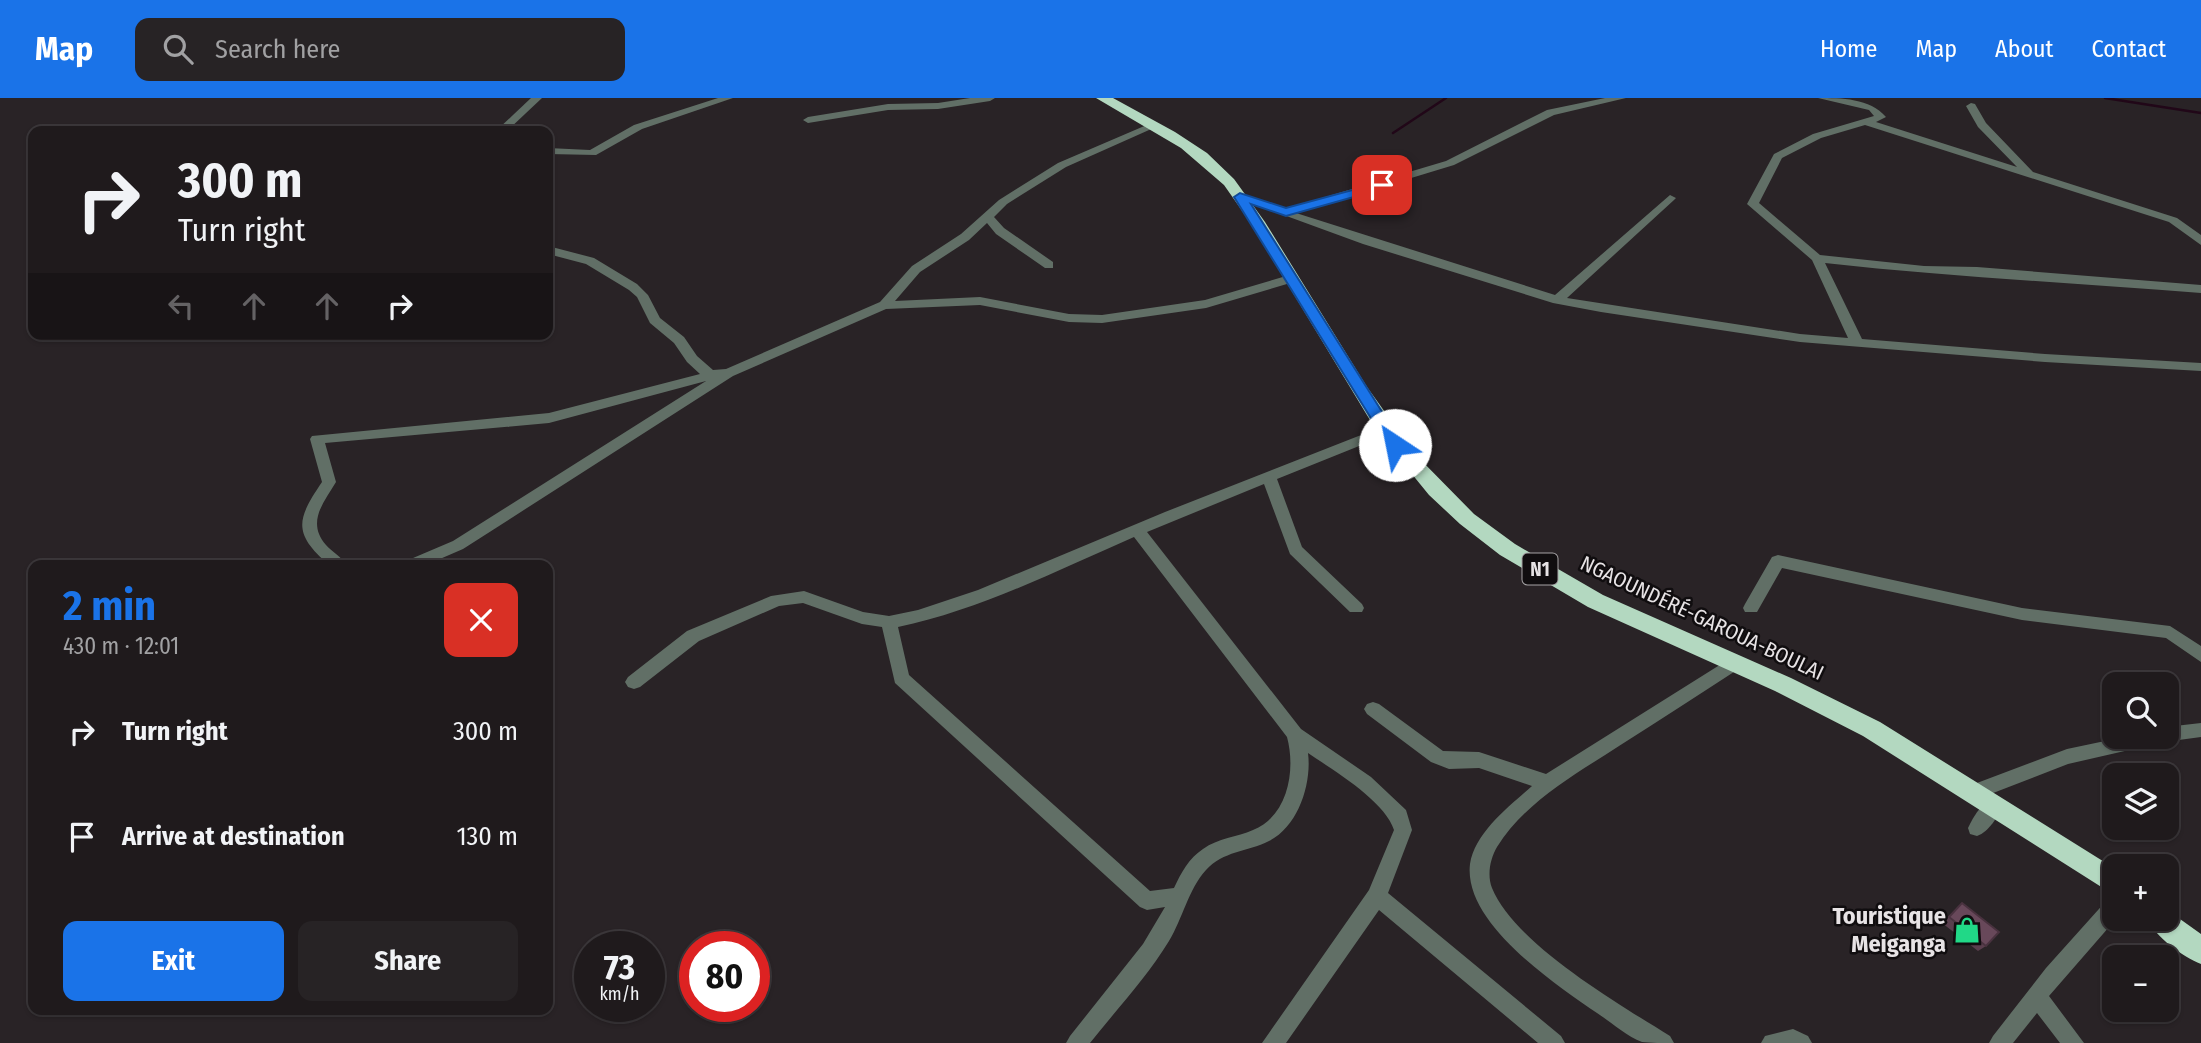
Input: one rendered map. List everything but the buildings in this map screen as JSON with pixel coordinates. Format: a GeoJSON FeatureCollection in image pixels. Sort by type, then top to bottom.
{"type":"FeatureCollection","features":[{"type":"Feature","properties":{"kind":"highway","name":"NGAOUNDÉRÉ-GAROUA-BOULAI"},"geometry":{"type":"LineString","coordinates":[[1103,98],[1153,126],[1212,166],[1240,197],[1293,278],[1384,431],[1437,492],[1468,520],[1510,551],[1624,614],[1830,706],[1975,792],[2102,875]]}},
{"type":"Feature","properties":{"kind":"highway"},"geometry":{"type":"LineString","coordinates":[[2176,931],[2201,951]]}},
{"type":"Feature","properties":{"kind":"street"},"geometry":{"type":"LineString","coordinates":[[506,126],[537,98]]}},
{"type":"Feature","properties":{"kind":"street"},"geometry":{"type":"LineString","coordinates":[[553,151],[592,153],[638,127],[728,98]]}},
{"type":"Feature","properties":{"kind":"street"},"geometry":{"type":"LineString","coordinates":[[808,120],[887,107],[938,106],[990,98]]}},
{"type":"Feature","properties":{"kind":"street"},"geometry":{"type":"LineString","coordinates":[[1286,212],[1450,163],[1551,111],[1621,98]]}},
{"type":"Feature","properties":{"kind":"street"},"geometry":{"type":"LineString","coordinates":[[1822,98],[1872,108],[1881,117],[1869,123],[1817,136],[1778,156],[1753,204],[1817,258],[1856,341]]}},
{"type":"Feature","properties":{"kind":"street"},"geometry":{"type":"LineString","coordinates":[[1971,106],[1982,125],[1999,145],[2032,175]]}},
{"type":"Feature","properties":{"kind":"street"},"geometry":{"type":"LineString","coordinates":[[1869,123],[2173,220],[2201,241]]}},
{"type":"Feature","properties":{"kind":"street"},"geometry":{"type":"LineString","coordinates":[[884,305],[916,270],[965,237],[1003,202],[1062,166],[1153,126]]}},
{"type":"Feature","properties":{"kind":"street"},"geometry":{"type":"LineString","coordinates":[[1240,197],[1367,241],[1557,300],[1800,338],[2045,358],[2201,367]]}},
{"type":"Feature","properties":{"kind":"street"},"geometry":{"type":"LineString","coordinates":[[1557,300],[1670,198]]}},
{"type":"Feature","properties":{"kind":"street"},"geometry":{"type":"LineString","coordinates":[[987,216],[1000,231],[1049,265]]}},
{"type":"Feature","properties":{"kind":"street"},"geometry":{"type":"LineString","coordinates":[[2187,230],[2201,229]]}},
{"type":"Feature","properties":{"kind":"street"},"geometry":{"type":"LineString","coordinates":[[553,251],[590,261],[634,287],[642,295],[655,320],[679,340],[692,359],[718,376]]}},
{"type":"Feature","properties":{"kind":"street"},"geometry":{"type":"LineString","coordinates":[[1817,258],[1924,270],[1985,271],[2055,280],[2201,289]]}},
{"type":"Feature","properties":{"kind":"street"},"geometry":{"type":"LineString","coordinates":[[332,560],[318,547],[309,525],[308,512],[329,482],[317,439],[549,418],[718,376],[884,305],[980,301],[1069,318],[1102,319],[1206,304],[1293,278]]}},
{"type":"Feature","properties":{"kind":"street"},"geometry":{"type":"LineString","coordinates":[[424,560],[458,545],[718,376]]}},
{"type":"Feature","properties":{"kind":"street"},"geometry":{"type":"LineString","coordinates":[[634,682],[693,636],[778,600],[804,597],[862,618],[890,622],[919,616],[984,594],[1384,431]]}},
{"type":"Feature","properties":{"kind":"street"},"geometry":{"type":"LineString","coordinates":[[1269,477],[1295,550],[1356,608]]}},
{"type":"Feature","properties":{"kind":"street"},"geometry":{"type":"LineString","coordinates":[[1137,530],[1295,734],[1365,783],[1399,816],[1403,830],[1377,896],[1273,1043]]}},
{"type":"Feature","properties":{"kind":"street"},"geometry":{"type":"LineString","coordinates":[[1751,608],[1778,561],[2022,614],[2170,632],[2201,655]]}},
{"type":"Feature","properties":{"kind":"street"},"geometry":{"type":"LineString","coordinates":[[890,622],[901,678],[1147,901],[1178,896]]}},
{"type":"Feature","properties":{"kind":"street"},"geometry":{"type":"LineString","coordinates":[[1663,1043],[1560,973],[1516,939],[1485,896],[1479,866],[1491,838],[1548,783],[1734,663]]}},
{"type":"Feature","properties":{"kind":"street"},"geometry":{"type":"LineString","coordinates":[[1373,709],[1437,757],[1449,761],[1479,760],[1548,783]]}},
{"type":"Feature","properties":{"kind":"street"},"geometry":{"type":"LineString","coordinates":[[2179,733],[2201,730]]}},
{"type":"Feature","properties":{"kind":"street"},"geometry":{"type":"LineString","coordinates":[[1077,1043],[1161,935],[1178,896],[1209,855],[1265,835],[1277,824],[1302,769],[1302,753],[1295,734]]}},
{"type":"Feature","properties":{"kind":"street"},"geometry":{"type":"LineString","coordinates":[[1975,792],[2067,757],[2103,749]]}},
{"type":"Feature","properties":{"kind":"street"},"geometry":{"type":"LineString","coordinates":[[1978,828],[1994,805]]}},
{"type":"Feature","properties":{"kind":"street"},"geometry":{"type":"LineString","coordinates":[[1377,896],[1554,1043]]}},
{"type":"Feature","properties":{"kind":"street"},"geometry":{"type":"LineString","coordinates":[[2000,1043],[2038,998],[2053,975],[2102,921]]}},
{"type":"Feature","properties":{"kind":"street"},"geometry":{"type":"LineString","coordinates":[[2038,998],[2073,1043]]}},
{"type":"Feature","properties":{"kind":"street"},"geometry":{"type":"LineString","coordinates":[[1772,1043],[1793,1040],[1801,1043]]}},
{"type":"Feature","properties":{"kind":"waterway"},"geometry":{"type":"LineString","coordinates":[[1393,133],[1446,98]]}},
{"type":"Feature","properties":{"kind":"waterway"},"geometry":{"type":"LineString","coordinates":[[2105,98],[2201,113]]}},
{"type":"Feature","properties":{"kind":"place","name":"Touristique Meiganga"},"geometry":{"type":"Point","coordinates":[1967,930]}},
{"type":"Feature","properties":{"kind":"route"},"geometry":{"type":"LineString","coordinates":[[1382,185],[1286,212],[1240,197],[1395,445]]}}]}
